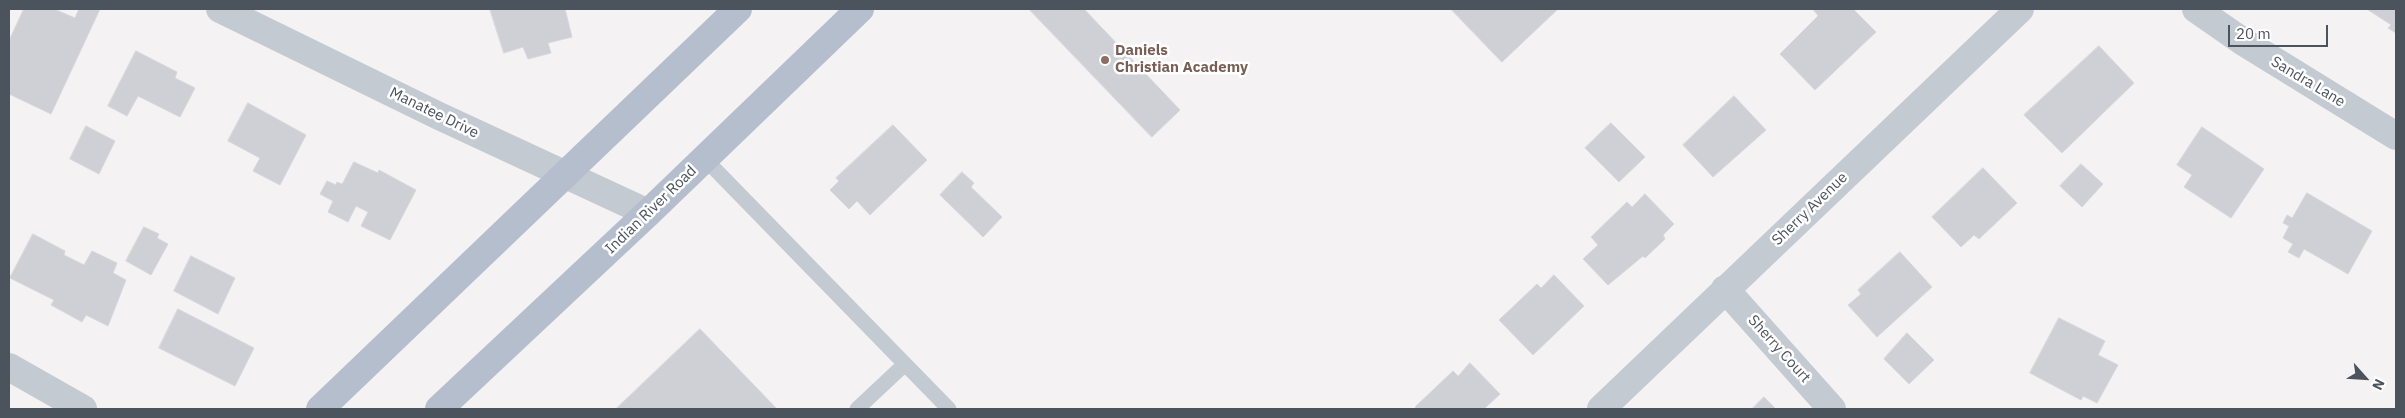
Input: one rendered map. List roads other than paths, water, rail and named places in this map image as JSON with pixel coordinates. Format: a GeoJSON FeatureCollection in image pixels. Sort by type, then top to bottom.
{"type":"FeatureCollection","features":[{"type":"Feature","properties":{"kind":"main road"},"geometry":{"type":"LineString","coordinates":[[320,409],[738,9]]}},
{"type":"Feature","properties":{"kind":"main road","name":"Indian River Road"},"geometry":{"type":"LineString","coordinates":[[444,408],[860,9]]}},
{"type":"Feature","properties":{"kind":"street","name":"Manatee Drive"},"geometry":{"type":"LineString","coordinates":[[220,9],[439,116],[648,213]]}},
{"type":"Feature","properties":{"kind":"street","name":"Sherry Avenue"},"geometry":{"type":"LineString","coordinates":[[1601,409],[2020,9]]}},
{"type":"Feature","properties":{"kind":"street","name":"Sandra Lane"},"geometry":{"type":"LineString","coordinates":[[2196,9],[2242,41],[2396,136]]}},
{"type":"Feature","properties":{"kind":"street","name":"Sherry Court"},"geometry":{"type":"LineString","coordinates":[[1726,289],[1832,409]]}},
{"type":"Feature","properties":{"kind":"street"},"geometry":{"type":"LineString","coordinates":[[9,367],[82,409]]}},
{"type":"Feature","properties":{"kind":"lane"},"geometry":{"type":"LineString","coordinates":[[705,159],[949,409]]}},
{"type":"Feature","properties":{"kind":"lane"},"geometry":{"type":"LineString","coordinates":[[857,409],[905,364]]}},
{"type":"Feature","properties":{"kind":"place","name":"Daniels Christian Academy"},"geometry":{"type":"Point","coordinates":[1105,60]}}]}
